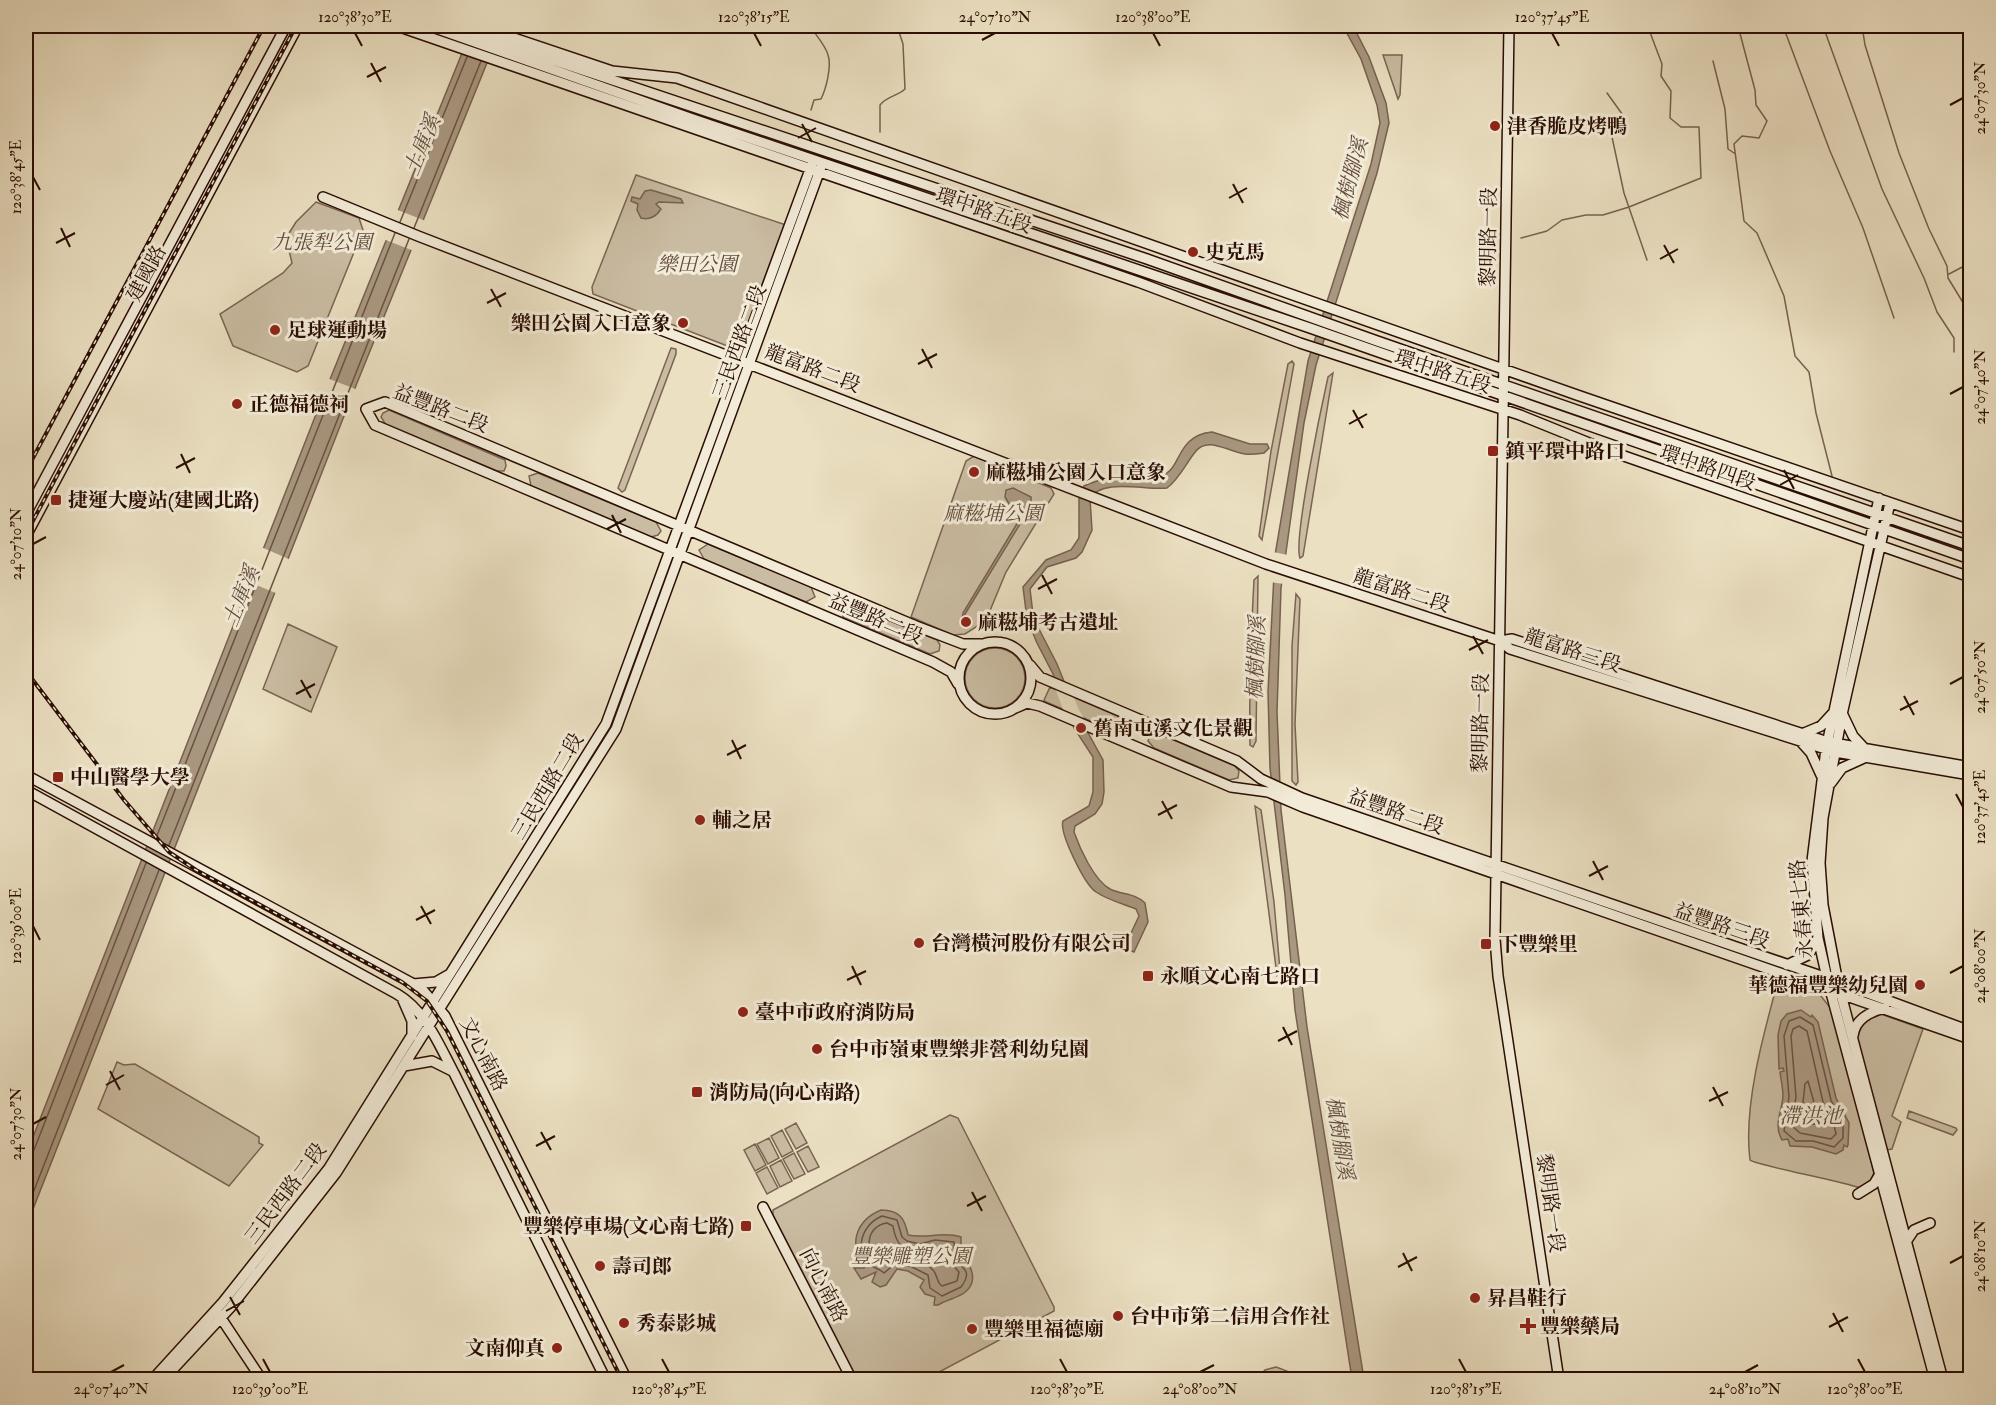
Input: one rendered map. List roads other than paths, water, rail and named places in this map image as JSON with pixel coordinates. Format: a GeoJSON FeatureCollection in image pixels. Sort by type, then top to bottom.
{"type":"FeatureCollection","features":[{"type":"Feature","properties":{"kind":"street","name":"建國路"},"geometry":{"type":"LineString","coordinates":[[26,514],[286,26]]}},
{"type":"Feature","properties":{"kind":"street","name":"建國路"},"geometry":{"type":"LineString","coordinates":[[26,536],[298,26]]}},
{"type":"Feature","properties":{"kind":"street","name":"環中路五段"},"geometry":{"type":"LineString","coordinates":[[397,26],[609,101],[817,166],[1310,328],[1503,396]]}},
{"type":"Feature","properties":{"kind":"street","name":"環中路五段"},"geometry":{"type":"LineString","coordinates":[[429,26],[693,119],[1304,344],[1503,410]]}},
{"type":"Feature","properties":{"kind":"street","name":"環中路五段"},"geometry":{"type":"LineString","coordinates":[[451,26],[822,149],[1313,316],[1504,384]]}},
{"type":"Feature","properties":{"kind":"street","name":"環中路五段"},"geometry":{"type":"LineString","coordinates":[[478,26],[612,71],[677,78],[1504,368]]}},
{"type":"Feature","properties":{"kind":"street","name":"黎明路一段"},"geometry":{"type":"LineString","coordinates":[[1509,26],[1496,870],[1498,976],[1559,1380]]}},
{"type":"Feature","properties":{"kind":"street","name":"三民西路二段"},"geometry":{"type":"LineString","coordinates":[[684,529],[751,363],[817,166],[824,131]]}},
{"type":"Feature","properties":{"kind":"street","name":"三民西路二段"},"geometry":{"type":"LineString","coordinates":[[822,149],[834,134]]}},
{"type":"Feature","properties":{"kind":"street","name":"三民西路二段"},"geometry":{"type":"LineString","coordinates":[[163,1380],[336,1173],[404,1066],[427,1022],[616,729],[741,359],[817,166]]}},
{"type":"Feature","properties":{"kind":"street","name":"龍富路二段"},"geometry":{"type":"LineString","coordinates":[[322,197],[1266,564],[1500,640]]}},
{"type":"Feature","properties":{"kind":"street","name":"環中路四段"},"geometry":{"type":"LineString","coordinates":[[1504,368],[1971,530]]}},
{"type":"Feature","properties":{"kind":"street","name":"環中路四段"},"geometry":{"type":"LineString","coordinates":[[1504,384],[1971,546]]}},
{"type":"Feature","properties":{"kind":"street","name":"環中路四段"},"geometry":{"type":"LineString","coordinates":[[1503,396],[1971,559]]}},
{"type":"Feature","properties":{"kind":"street","name":"益豐路二段"},"geometry":{"type":"LineString","coordinates":[[1267,787],[1231,787],[1032,704],[995,714],[978,710],[966,700],[951,672],[933,662],[375,425],[366,409],[385,402],[943,637],[963,644],[994,641],[1007,643],[1020,651],[1035,674],[1237,761],[1267,787],[1496,870]]}},
{"type":"Feature","properties":{"kind":"street","name":"環中路四段"},"geometry":{"type":"LineString","coordinates":[[1503,410],[1604,449],[1971,577]]}},
{"type":"Feature","properties":{"kind":"street","name":"永春東七路"},"geometry":{"type":"LineString","coordinates":[[1827,978],[1818,938],[1812,861],[1821,775],[1831,747],[1874,543],[1877,527],[1875,514],[1879,498]]}},
{"type":"Feature","properties":{"kind":"street","name":"永春東七路"},"geometry":{"type":"LineString","coordinates":[[1877,527],[1886,518],[1890,503]]}},
{"type":"Feature","properties":{"kind":"street","name":"三民西路二段"},"geometry":{"type":"LineString","coordinates":[[438,1005],[453,973],[606,724],[675,554]]}},
{"type":"Feature","properties":{"kind":"street","name":"龍富路三段"},"geometry":{"type":"LineString","coordinates":[[1500,640],[1510,649],[1831,747],[1971,775]]}},
{"type":"Feature","properties":{"kind":"street"},"geometry":{"type":"LineString","coordinates":[[958,684],[960,668],[980,644]]}},
{"type":"Feature","properties":{"kind":"street"},"geometry":{"type":"LineString","coordinates":[[1011,710],[1023,699],[1032,683],[1030,665]]}},
{"type":"Feature","properties":{"kind":"street"},"geometry":{"type":"LineString","coordinates":[[1821,775],[1801,737],[1821,726],[1839,710],[1846,726],[1866,754],[1842,768],[1829,788]]}},
{"type":"Feature","properties":{"kind":"street","name":"永春東七路"},"geometry":{"type":"LineString","coordinates":[[1831,747],[1829,788],[1820,863],[1834,986],[1880,1174],[1935,1380]]}},
{"type":"Feature","properties":{"kind":"street","name":"龍富路三段"},"geometry":{"type":"LineString","coordinates":[[1866,754],[1971,767]]}},
{"type":"Feature","properties":{"kind":"street","name":"文心南路"},"geometry":{"type":"LineString","coordinates":[[26,775],[413,984],[438,1005],[627,1380]]}},
{"type":"Feature","properties":{"kind":"street","name":"文心南路"},"geometry":{"type":"LineString","coordinates":[[26,790],[401,996],[427,1022],[606,1380]]}},
{"type":"Feature","properties":{"kind":"street","name":"益豐路三段"},"geometry":{"type":"LineString","coordinates":[[1496,870],[1827,978],[1834,986]]}},
{"type":"Feature","properties":{"kind":"street","name":"益豐路三段"},"geometry":{"type":"LineString","coordinates":[[1496,870],[1971,1031]]}},
{"type":"Feature","properties":{"kind":"street"},"geometry":{"type":"LineString","coordinates":[[1787,965],[1808,955],[1818,938]]}},
{"type":"Feature","properties":{"kind":"street"},"geometry":{"type":"LineString","coordinates":[[413,984],[436,982],[453,973]]}},
{"type":"Feature","properties":{"kind":"street","name":"永春東七路"},"geometry":{"type":"LineString","coordinates":[[1834,986],[1840,993],[1853,1039],[1944,1380]]}},
{"type":"Feature","properties":{"kind":"street"},"geometry":{"type":"LineString","coordinates":[[1840,993],[1971,1039]]}},
{"type":"Feature","properties":{"kind":"street"},"geometry":{"type":"LineString","coordinates":[[401,996],[412,1021],[412,1037]]}},
{"type":"Feature","properties":{"kind":"street"},"geometry":{"type":"LineString","coordinates":[[1853,1039],[1854,1030],[1863,1017],[1885,1008]]}},
{"type":"Feature","properties":{"kind":"street","name":"三民西路二段"},"geometry":{"type":"LineString","coordinates":[[152,1380],[218,1314],[329,1168],[412,1037],[427,1022]]}},
{"type":"Feature","properties":{"kind":"street"},"geometry":{"type":"LineString","coordinates":[[404,1066],[432,1061],[454,1073]]}},
{"type":"Feature","properties":{"kind":"street"},"geometry":{"type":"LineString","coordinates":[[1858,1194],[1874,1184],[1880,1174]]}},
{"type":"Feature","properties":{"kind":"street","name":"向心南路"},"geometry":{"type":"LineString","coordinates":[[763,1207],[852,1380]]}},
{"type":"Feature","properties":{"kind":"street"},"geometry":{"type":"LineString","coordinates":[[1906,1242],[1914,1230],[1930,1223]]}},
{"type":"Feature","properties":{"kind":"street"},"geometry":{"type":"LineString","coordinates":[[218,1314],[262,1380]]}},
{"type":"Feature","properties":{"kind":"street"},"geometry":{"type":"LineString","coordinates":[[1927,1380],[1931,1367]]}},
{"type":"Feature","properties":{"kind":"water"},"geometry":{"type":"Polygon","coordinates":[[[473,26],[502,26],[357,383],[26,1227],[26,1155],[322,399],[473,26]]]}},
{"type":"Feature","properties":{"kind":"water"},"geometry":{"type":"Polygon","coordinates":[[[1343,26],[1353,26],[1369,57],[1386,103],[1389,123],[1377,173],[1316,365],[1304,423],[1281,588],[1277,712],[1281,810],[1307,1027],[1364,1379],[1352,1379],[1295,1010],[1285,895],[1270,768],[1268,692],[1275,555],[1308,361],[1371,164],[1380,123],[1377,105],[1361,59],[1343,26]]]}},
{"type":"Feature","properties":{"kind":"water"},"geometry":{"type":"Polygon","coordinates":[[[651,190],[681,199],[683,203],[659,202],[656,204],[661,209],[655,216],[641,218],[637,210],[638,204],[631,201],[632,197],[640,199],[645,191],[651,190]]]}},
{"type":"Feature","properties":{"kind":"water"},"geometry":{"type":"Polygon","coordinates":[[[1212,432],[1250,444],[1267,444],[1269,448],[1264,453],[1250,454],[1206,445],[1196,451],[1167,488],[1126,486],[1104,488],[1096,492],[1090,499],[1092,530],[1082,552],[1076,558],[1047,567],[1030,589],[1033,614],[1039,629],[1057,664],[1076,711],[1103,760],[1102,804],[1095,814],[1075,826],[1074,832],[1088,864],[1104,885],[1115,891],[1137,897],[1145,903],[1148,922],[1134,952],[1124,948],[1139,916],[1136,909],[1105,897],[1091,887],[1074,858],[1065,836],[1063,821],[1089,806],[1093,792],[1093,757],[1074,728],[1053,674],[1027,619],[1023,587],[1046,560],[1071,550],[1079,538],[1079,495],[1084,486],[1118,476],[1162,475],[1173,467],[1185,446],[1192,439],[1212,432]]]}},
{"type":"Feature","properties":{"kind":"water"},"geometry":{"type":"Polygon","coordinates":[[[1013,488],[1031,497],[1031,507],[1037,511],[1034,515],[1028,511],[962,619],[963,613],[1024,512],[1017,502],[1016,508],[1011,507],[1005,497],[1006,490],[1013,488]]]}},
{"type":"Feature","properties":{"kind":"water","name":"滯洪池"},"geometry":{"type":"Polygon","coordinates":[[[1801,1010],[1811,1017],[1812,1015],[1818,1022],[1836,1098],[1849,1123],[1848,1145],[1847,1147],[1844,1145],[1843,1150],[1836,1154],[1812,1147],[1790,1146],[1788,1139],[1782,1140],[1779,1134],[1778,1124],[1783,1096],[1780,1072],[1784,1071],[1783,1068],[1779,1069],[1778,1035],[1781,1021],[1787,1014],[1801,1010]]]}},
{"type":"Feature","properties":{"kind":"water"},"geometry":{"type":"Polygon","coordinates":[[[881,1210],[887,1210],[900,1216],[908,1235],[961,1237],[961,1256],[971,1269],[973,1279],[969,1289],[934,1305],[935,1297],[925,1294],[920,1287],[924,1280],[908,1271],[897,1269],[886,1285],[880,1287],[872,1282],[876,1272],[861,1279],[854,1268],[864,1268],[865,1265],[857,1249],[857,1233],[866,1220],[881,1210]]]}},
{"type":"Feature","properties":{"kind":"waterway"},"geometry":{"type":"LineString","coordinates":[[810,26],[825,48],[829,60],[828,77],[823,95],[821,99],[814,100],[811,110]]}},
{"type":"Feature","properties":{"kind":"waterway"},"geometry":{"type":"LineString","coordinates":[[880,132],[880,105],[905,89],[903,44],[897,26]]}},
{"type":"Feature","properties":{"kind":"waterway"},"geometry":{"type":"LineString","coordinates":[[1521,238],[1547,231],[1562,220],[1586,215],[1603,215],[1629,207],[1701,178],[1699,127],[1681,127],[1670,118],[1671,91],[1661,76],[1662,64],[1651,35],[1651,26]]}},
{"type":"Feature","properties":{"kind":"waterway"},"geometry":{"type":"LineString","coordinates":[[1738,26],[1755,90],[1756,105],[1767,121],[1759,138],[1742,136],[1734,144],[1744,221],[1757,233],[1784,296],[1795,356],[1809,372],[1816,413],[1832,476]]}},
{"type":"Feature","properties":{"kind":"waterway"},"geometry":{"type":"LineString","coordinates":[[1783,26],[1830,151],[1863,228],[1894,318]]}},
{"type":"Feature","properties":{"kind":"waterway"},"geometry":{"type":"LineString","coordinates":[[1823,26],[1882,189],[1924,278],[1937,312],[1954,338],[1954,352]]}},
{"type":"Feature","properties":{"kind":"waterway"},"geometry":{"type":"LineString","coordinates":[[1862,26],[1865,45],[1899,153],[1929,229],[1947,266],[1948,278],[1970,314]]}},
{"type":"Feature","properties":{"kind":"waterway"},"geometry":{"type":"LineString","coordinates":[[1713,61],[1725,109],[1728,149],[1734,153]]}},
{"type":"Feature","properties":{"kind":"waterway"},"geometry":{"type":"LineString","coordinates":[[1607,93],[1625,118],[1612,137],[1624,193],[1647,260]]}},
{"type":"Feature","properties":{"kind":"waterway"},"geometry":{"type":"LineString","coordinates":[[1949,274],[1970,263]]}},
{"type":"Feature","properties":{"kind":"railway"},"geometry":{"type":"LineString","coordinates":[[26,471],[264,26]]}},
{"type":"Feature","properties":{"kind":"railway"},"geometry":{"type":"LineString","coordinates":[[26,534],[296,26]]}},
{"type":"Feature","properties":{"kind":"railway"},"geometry":{"type":"LineString","coordinates":[[26,671],[124,800],[169,852],[196,870],[402,982],[427,1001],[447,1031],[622,1380]]}},
{"type":"Feature","properties":{"kind":"place","name":"津香脆皮烤鴨"},"geometry":{"type":"Point","coordinates":[1495,126]}},
{"type":"Feature","properties":{"kind":"place","name":"史克馬"},"geometry":{"type":"Point","coordinates":[1193,252]}},
{"type":"Feature","properties":{"kind":"place","name":"樂田公園入口意象"},"geometry":{"type":"Point","coordinates":[683,323]}},
{"type":"Feature","properties":{"kind":"place","name":"足球運動場"},"geometry":{"type":"Point","coordinates":[275,330]}},
{"type":"Feature","properties":{"kind":"place","name":"正德福德祠"},"geometry":{"type":"Point","coordinates":[237,404]}},
{"type":"Feature","properties":{"kind":"place","name":"鎮平環中路口"},"geometry":{"type":"Point","coordinates":[1493,451]}},
{"type":"Feature","properties":{"kind":"place","name":"麻糍埔公園入口意象"},"geometry":{"type":"Point","coordinates":[974,472]}},
{"type":"Feature","properties":{"kind":"place","name":"捷運大慶站(建國北路)"},"geometry":{"type":"Point","coordinates":[56,500]}},
{"type":"Feature","properties":{"kind":"place","name":"麻糍埔考古遺址"},"geometry":{"type":"Point","coordinates":[966,622]}},
{"type":"Feature","properties":{"kind":"place","name":"舊南屯溪文化景觀"},"geometry":{"type":"Point","coordinates":[1081,728]}},
{"type":"Feature","properties":{"kind":"place","name":"中山醫學大學"},"geometry":{"type":"Point","coordinates":[58,777]}},
{"type":"Feature","properties":{"kind":"place","name":"輔之居"},"geometry":{"type":"Point","coordinates":[700,820]}},
{"type":"Feature","properties":{"kind":"place","name":"台灣橫河股份有限公司"},"geometry":{"type":"Point","coordinates":[919,943]}},
{"type":"Feature","properties":{"kind":"place","name":"下豐樂里"},"geometry":{"type":"Point","coordinates":[1486,944]}},
{"type":"Feature","properties":{"kind":"place","name":"永順文心南七路口"},"geometry":{"type":"Point","coordinates":[1148,976]}},
{"type":"Feature","properties":{"kind":"place","name":"華德福豐樂幼兒園"},"geometry":{"type":"Point","coordinates":[1920,985]}},
{"type":"Feature","properties":{"kind":"place","name":"臺中市政府消防局"},"geometry":{"type":"Point","coordinates":[743,1012]}},
{"type":"Feature","properties":{"kind":"place","name":"台中市嶺東豐樂非營利幼兒園"},"geometry":{"type":"Point","coordinates":[817,1049]}},
{"type":"Feature","properties":{"kind":"place","name":"消防局(向心南路)"},"geometry":{"type":"Point","coordinates":[697,1092]}},
{"type":"Feature","properties":{"kind":"place","name":"豐樂停車場(文心南七路)"},"geometry":{"type":"Point","coordinates":[746,1226]}},
{"type":"Feature","properties":{"kind":"place","name":"壽司郎"},"geometry":{"type":"Point","coordinates":[600,1266]}},
{"type":"Feature","properties":{"kind":"place","name":"昇昌鞋行"},"geometry":{"type":"Point","coordinates":[1475,1298]}},
{"type":"Feature","properties":{"kind":"place","name":"台中市第二信用合作社"},"geometry":{"type":"Point","coordinates":[1118,1316]}},
{"type":"Feature","properties":{"kind":"place","name":"秀泰影城"},"geometry":{"type":"Point","coordinates":[624,1323]}},
{"type":"Feature","properties":{"kind":"place","name":"豐樂藥局"},"geometry":{"type":"Point","coordinates":[1528,1326]}},
{"type":"Feature","properties":{"kind":"place","name":"豐樂里福德廟"},"geometry":{"type":"Point","coordinates":[972,1329]}},
{"type":"Feature","properties":{"kind":"place","name":"文南仰真"},"geometry":{"type":"Point","coordinates":[557,1348]}},
{"type":"Feature","properties":{"kind":"water label","name":"土庫溪"},"geometry":{"type":"Point","coordinates":[422,145]}},
{"type":"Feature","properties":{"kind":"water label","name":"楓樹腳溪"},"geometry":{"type":"Point","coordinates":[1350,179]}},
{"type":"Feature","properties":{"kind":"water label","name":"土庫溪"},"geometry":{"type":"Point","coordinates":[241,596]}},
{"type":"Feature","properties":{"kind":"water label","name":"楓樹腳溪"},"geometry":{"type":"Point","coordinates":[1256,658]}},
{"type":"Feature","properties":{"kind":"water label","name":"楓樹腳溪"},"geometry":{"type":"Point","coordinates":[1340,1138]}},
{"type":"Feature","properties":{"kind":"park label","name":"九張犁公園"},"geometry":{"type":"Point","coordinates":[322,242]}},
{"type":"Feature","properties":{"kind":"park label","name":"樂田公園"},"geometry":{"type":"Point","coordinates":[697,264]}},
{"type":"Feature","properties":{"kind":"park label","name":"麻糍埔公園"},"geometry":{"type":"Point","coordinates":[993,513]}},
{"type":"Feature","properties":{"kind":"park label","name":"豐樂雕塑公園"},"geometry":{"type":"Point","coordinates":[911,1256]}}]}
